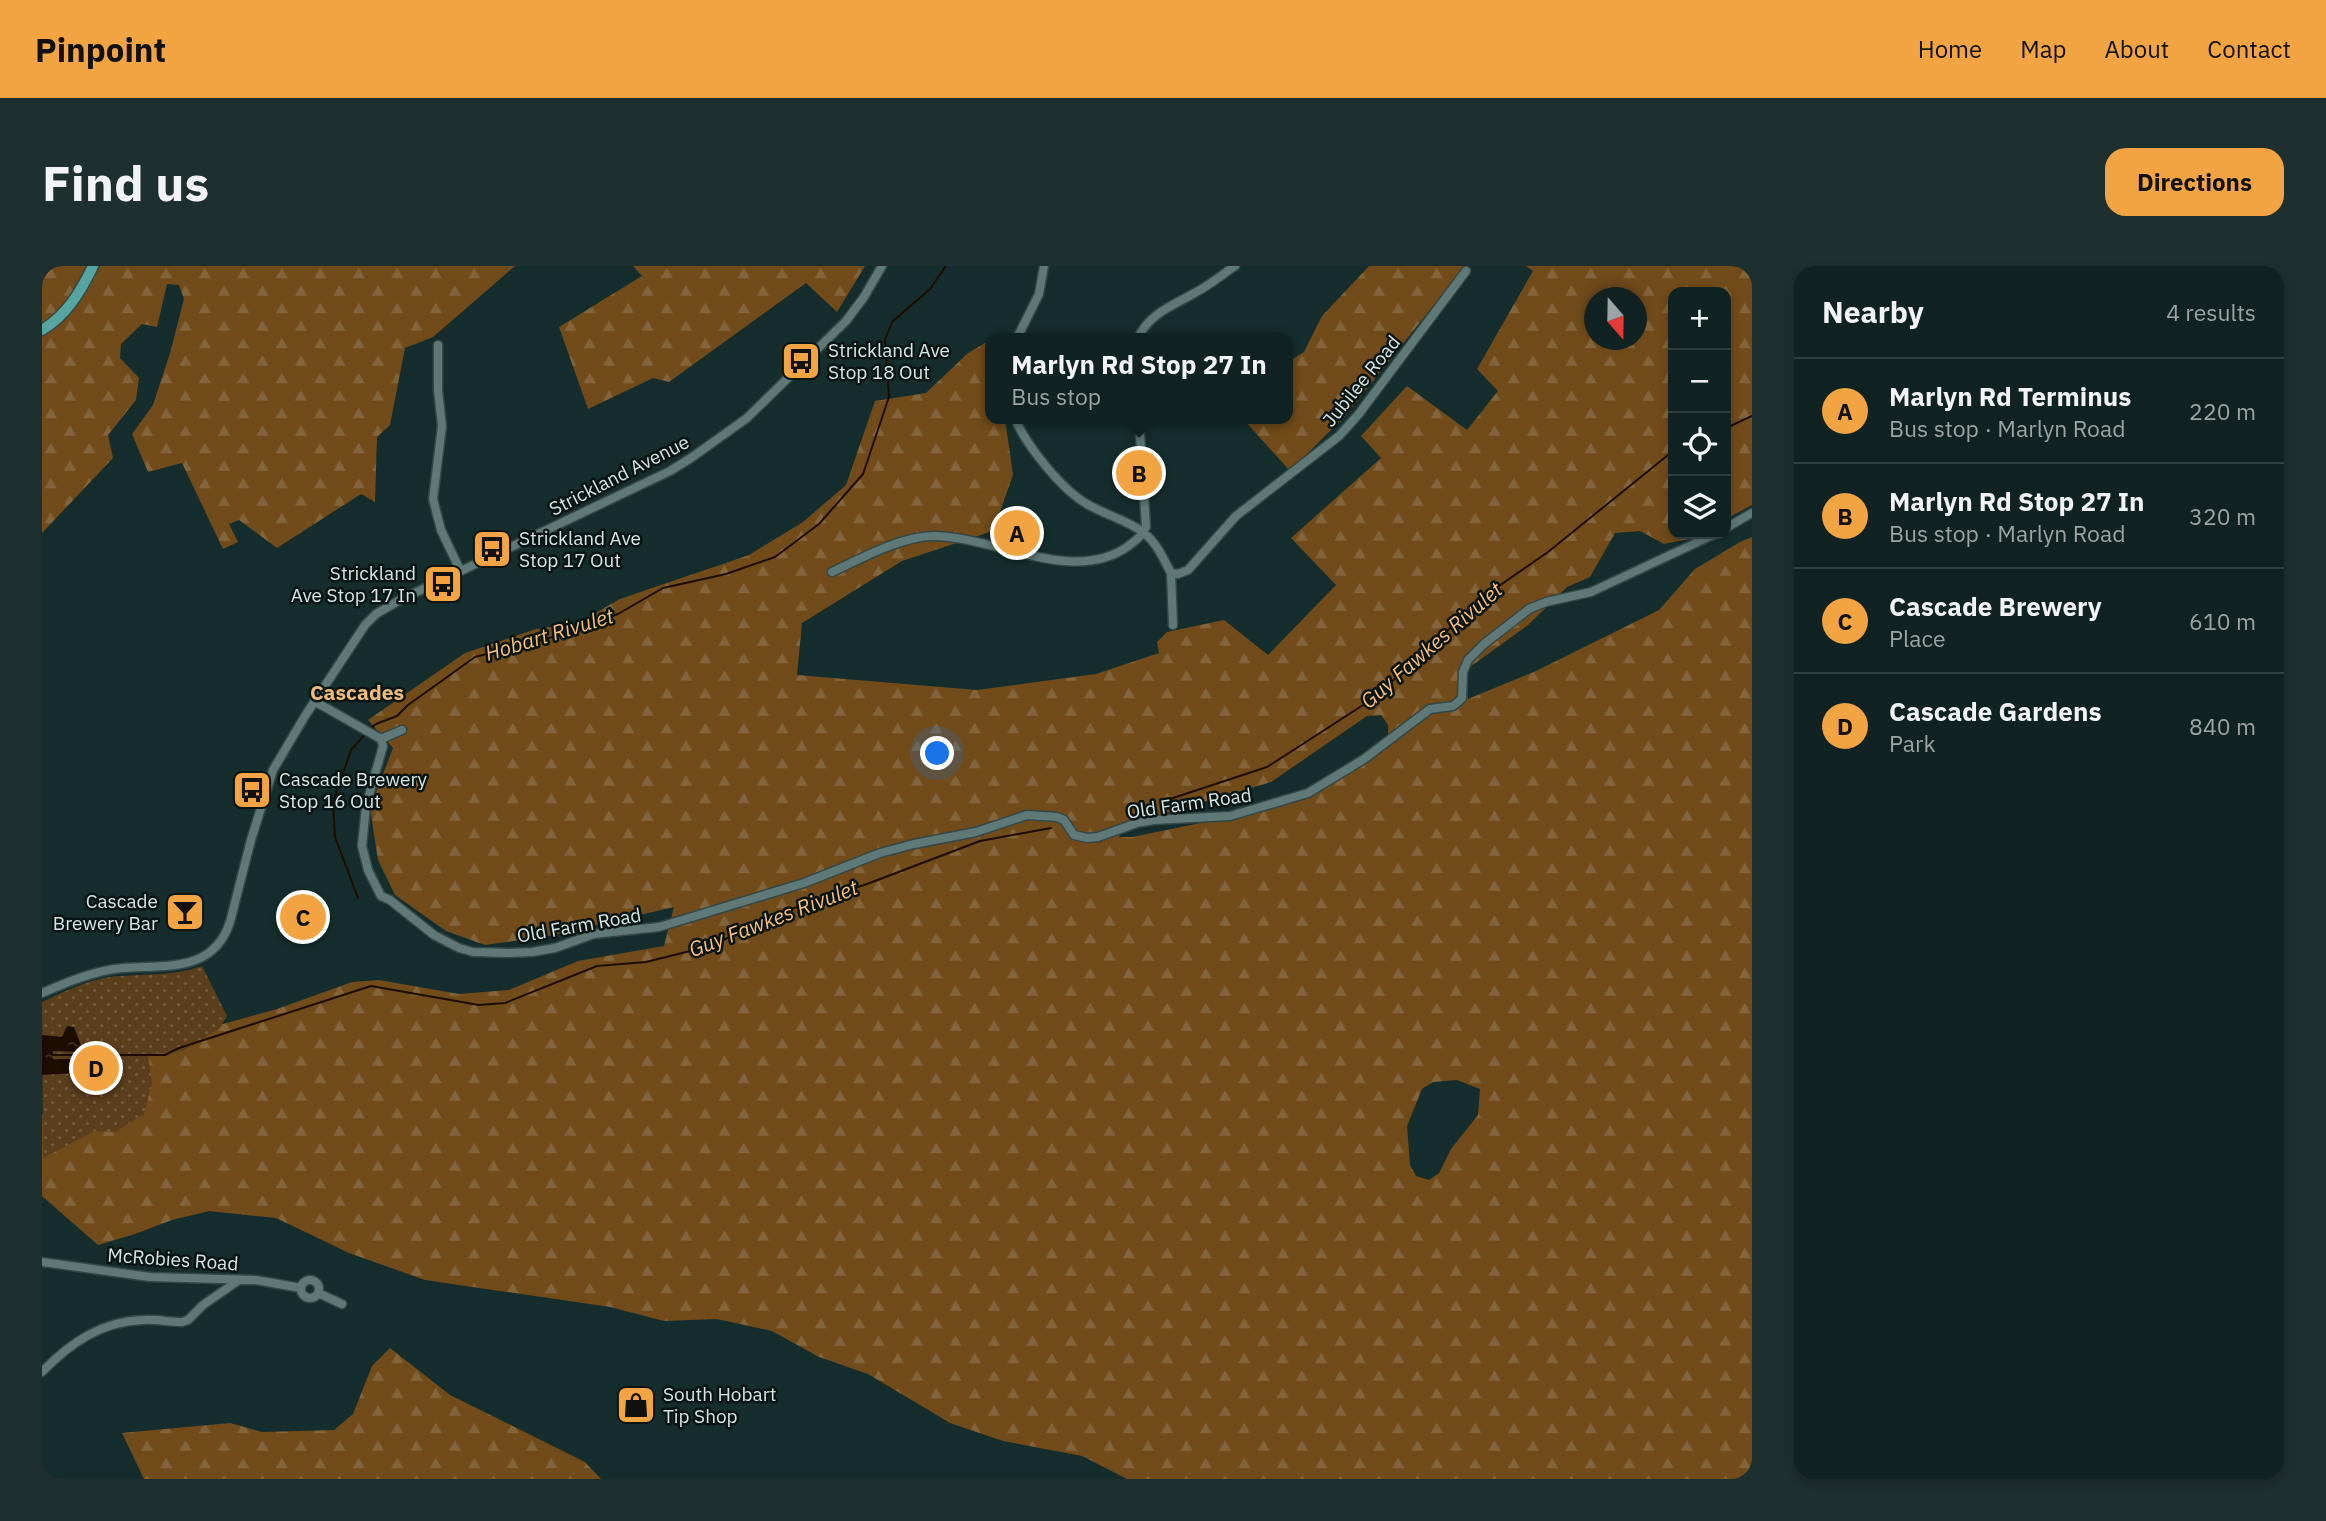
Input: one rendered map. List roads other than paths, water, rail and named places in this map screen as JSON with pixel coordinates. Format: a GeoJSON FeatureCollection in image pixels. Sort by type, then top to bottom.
{"type":"FeatureCollection","features":[{"type":"Feature","properties":{"kind":"main road"},"geometry":{"type":"LineString","coordinates":[[42,330],[60,317],[72,303],[93,266]]}},
{"type":"Feature","properties":{"kind":"street","name":"Strickland Avenue"},"geometry":{"type":"LineString","coordinates":[[42,993],[102,971],[182,964],[203,956],[217,946],[230,922],[251,841],[281,753],[359,634],[376,614],[460,570],[670,471],[718,439],[771,396],[846,321],[882,266]]}},
{"type":"Feature","properties":{"kind":"street"},"geometry":{"type":"LineString","coordinates":[[1020,333],[1039,294],[1044,266]]}},
{"type":"Feature","properties":{"kind":"street"},"geometry":{"type":"LineString","coordinates":[[1141,333],[1146,324],[1162,311],[1199,291],[1235,266]]}},
{"type":"Feature","properties":{"kind":"street","name":"Jubilee Road"},"geometry":{"type":"LineString","coordinates":[[1171,573],[1178,574],[1188,570],[1236,516],[1339,436],[1358,415],[1466,271]]}},
{"type":"Feature","properties":{"kind":"street"},"geometry":{"type":"LineString","coordinates":[[438,345],[441,437],[434,474],[433,499],[441,530],[460,570]]}},
{"type":"Feature","properties":{"kind":"street"},"geometry":{"type":"LineString","coordinates":[[1018,424],[1033,448],[1074,495],[1144,532],[1154,544],[1171,573],[1173,625]]}},
{"type":"Feature","properties":{"kind":"street"},"geometry":{"type":"LineString","coordinates":[[832,572],[867,556],[921,537],[932,536],[1063,561],[1078,562],[1114,555],[1144,532],[1147,522],[1139,424]]}},
{"type":"Feature","properties":{"kind":"street"},"geometry":{"type":"LineString","coordinates":[[1731,525],[1752,513]]}},
{"type":"Feature","properties":{"kind":"street","name":"Old Farm Road"},"geometry":{"type":"LineString","coordinates":[[381,739],[383,746],[366,806],[363,828],[363,856],[381,896],[390,900],[434,935],[459,948],[473,952],[532,952],[555,948],[594,934],[659,927],[804,883],[896,848],[976,832],[1027,815],[1064,820],[1074,835],[1098,837],[1154,820],[1230,816],[1308,793],[1364,759],[1430,709],[1453,706],[1458,702],[1462,698],[1463,672],[1468,660],[1529,609],[1546,602],[1591,592],[1704,539]]}},
{"type":"Feature","properties":{"kind":"street"},"geometry":{"type":"LineString","coordinates":[[314,701],[381,739],[402,730]]}},
{"type":"Feature","properties":{"kind":"street","name":"McRobies Road"},"geometry":{"type":"LineString","coordinates":[[42,1262],[150,1277],[256,1280],[301,1289]]}},
{"type":"Feature","properties":{"kind":"street"},"geometry":{"type":"LineString","coordinates":[[42,1372],[69,1347],[99,1329],[140,1320],[188,1320],[203,1305],[239,1280]]}},
{"type":"Feature","properties":{"kind":"street"},"geometry":{"type":"LineString","coordinates":[[314,1280],[319,1287],[318,1293],[313,1297],[302,1294],[301,1289],[305,1281],[314,1280]]}},
{"type":"Feature","properties":{"kind":"street"},"geometry":{"type":"LineString","coordinates":[[318,1293],[342,1304]]}},
{"type":"Feature","properties":{"kind":"water"},"geometry":{"type":"Polygon","coordinates":[[[67,1026],[74,1027],[82,1048],[80,1052],[53,1051],[53,1059],[79,1059],[82,1062],[78,1073],[42,1075],[42,1035],[62,1037],[67,1026]]]}},
{"type":"Feature","properties":{"kind":"waterway","name":"Hobart Rivulet"},"geometry":{"type":"LineString","coordinates":[[370,729],[397,716],[408,705],[475,657],[564,634],[618,614],[663,588],[726,574],[775,557],[819,524],[863,474],[889,397],[885,340],[892,322],[930,289],[946,266]]}},
{"type":"Feature","properties":{"kind":"waterway","name":"Guy Fawkes Rivulet"},"geometry":{"type":"LineString","coordinates":[[1731,426],[1752,416]]}},
{"type":"Feature","properties":{"kind":"waterway","name":"Guy Fawkes Rivulet"},"geometry":{"type":"LineString","coordinates":[[1167,800],[1267,767],[1374,698],[1486,595],[1548,552],[1668,455]]}},
{"type":"Feature","properties":{"kind":"waterway","name":"Hobart Rivulet"},"geometry":{"type":"LineString","coordinates":[[358,898],[335,837],[333,802],[351,750],[366,733]]}},
{"type":"Feature","properties":{"kind":"waterway","name":"Guy Fawkes Rivulet"},"geometry":{"type":"LineString","coordinates":[[53,1055],[165,1055],[179,1048],[371,986],[479,1005],[505,1003],[597,966],[646,962],[710,946],[791,909],[867,884],[980,841],[1051,828]]}},
{"type":"Feature","properties":{"kind":"place","name":"Strickland Ave Stop 18 Out"},"geometry":{"type":"Point","coordinates":[801,361]}},
{"type":"Feature","properties":{"kind":"place","name":"Marlyn Rd Stop 27 In"},"geometry":{"type":"Point","coordinates":[1139,473]}},
{"type":"Feature","properties":{"kind":"place","name":"Marlyn Rd Terminus"},"geometry":{"type":"Point","coordinates":[1017,533]}},
{"type":"Feature","properties":{"kind":"place","name":"Strickland Ave Stop 17 Out"},"geometry":{"type":"Point","coordinates":[492,549]}},
{"type":"Feature","properties":{"kind":"place","name":"Strickland Ave Stop 17 In"},"geometry":{"type":"Point","coordinates":[443,584]}},
{"type":"Feature","properties":{"kind":"place","name":"Cascade Brewery Stop 16 Out"},"geometry":{"type":"Point","coordinates":[252,790]}},
{"type":"Feature","properties":{"kind":"place","name":"Cascade Brewery Bar"},"geometry":{"type":"Point","coordinates":[185,912]}},
{"type":"Feature","properties":{"kind":"place","name":"Cascade Brewery"},"geometry":{"type":"Point","coordinates":[303,917]}},
{"type":"Feature","properties":{"kind":"place","name":"Cascade Gardens"},"geometry":{"type":"Point","coordinates":[96,1068]}},
{"type":"Feature","properties":{"kind":"place","name":"South Hobart Tip Shop"},"geometry":{"type":"Point","coordinates":[636,1405]}},
{"type":"Feature","properties":{"kind":"district","name":"Cascades"},"geometry":{"type":"Point","coordinates":[357,692]}}]}
